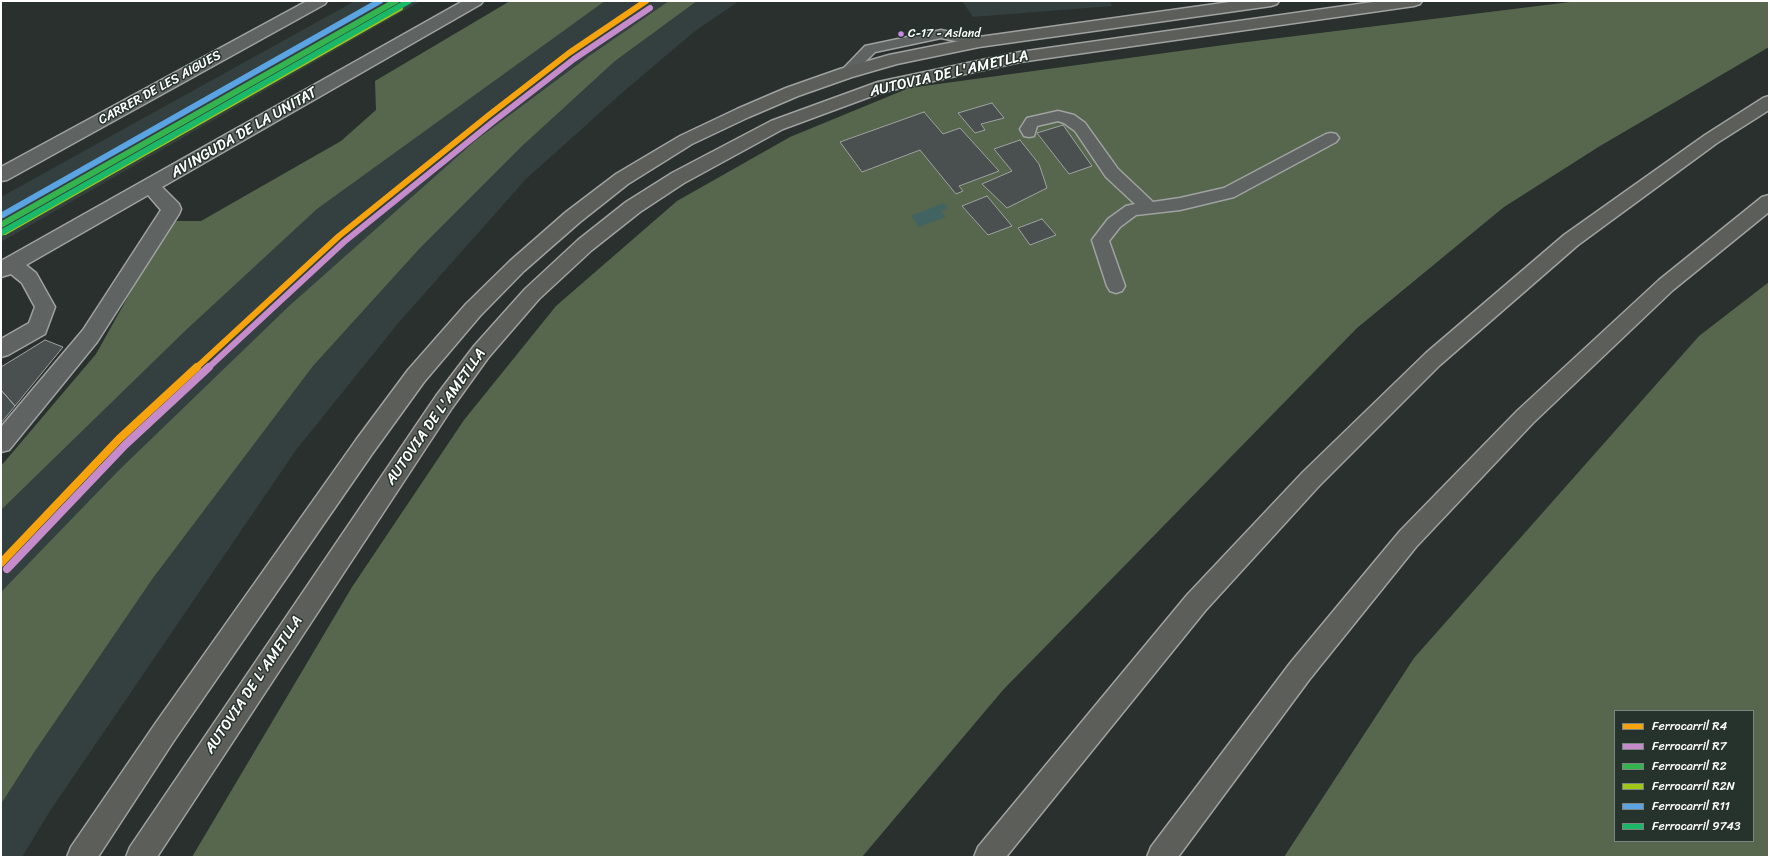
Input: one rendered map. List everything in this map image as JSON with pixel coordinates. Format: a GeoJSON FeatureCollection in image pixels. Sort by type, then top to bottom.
{"type":"FeatureCollection","features":[{"type":"Feature","properties":{"kind":"highway","name":"AUTOVIA DE L'AMETLLA"},"geometry":{"type":"LineString","coordinates":[[81,857],[164,733],[364,447],[416,376],[473,310],[522,261],[572,217],[622,179],[686,140],[743,113],[792,92],[846,73],[895,59],[979,42],[1271,1]]}},
{"type":"Feature","properties":{"kind":"highway","name":"AUTOVIA DE L'AMETLLA"},"geometry":{"type":"LineString","coordinates":[[140,857],[439,408],[476,358],[532,294],[585,245],[639,203],[696,167],[777,125],[878,88],[1020,57],[1414,1]]}},
{"type":"Feature","properties":{"kind":"highway"},"geometry":{"type":"LineString","coordinates":[[988,857],[1196,603],[1311,479],[1433,359],[1571,240],[1711,139],[1769,102]]}},
{"type":"Feature","properties":{"kind":"highway"},"geometry":{"type":"LineString","coordinates":[[1161,857],[1300,671],[1408,539],[1525,417],[1666,285],[1769,202]]}},
{"type":"Feature","properties":{"kind":"street","name":"CARRER DE LES AIGUES"},"geometry":{"type":"LineString","coordinates":[[1,175],[318,1]]}},
{"type":"Feature","properties":{"kind":"street","name":"AVINGUDA DE LA UNITAT"},"geometry":{"type":"LineString","coordinates":[[7,267],[475,1]]}},
{"type":"Feature","properties":{"kind":"street"},"geometry":{"type":"LineString","coordinates":[[1,443],[90,336],[172,209],[164,202],[151,185]]}},
{"type":"Feature","properties":{"kind":"street","name":"AVINGUDA DE LA UNITAT"},"geometry":{"type":"LineString","coordinates":[[1,349],[38,328],[45,307],[29,278],[7,267]]}},
{"type":"Feature","properties":{"kind":"lane"},"geometry":{"type":"LineString","coordinates":[[1029,132],[1028,129],[1032,122],[1058,116],[1069,119],[1080,128],[1112,173],[1150,208]]}},
{"type":"Feature","properties":{"kind":"lane"},"geometry":{"type":"LineString","coordinates":[[1116,286],[1100,240],[1114,223],[1132,210],[1180,204],[1228,193],[1331,138]]}},
{"type":"Feature","properties":{"kind":"shaded area"},"geometry":{"type":"Polygon","coordinates":[[[355,1],[421,1],[1,242],[1,197],[355,1]]]}},
{"type":"Feature","properties":{"kind":"shaded area"},"geometry":{"type":"Polygon","coordinates":[[[605,1],[669,1],[589,56],[476,140],[289,306],[118,471],[1,592],[1,510],[185,331],[317,209],[605,1]]]}},
{"type":"Feature","properties":{"kind":"shaded area"},"geometry":{"type":"Polygon","coordinates":[[[697,1],[739,1],[695,31],[623,92],[526,179],[400,321],[296,450],[50,811],[22,857],[1,857],[1,804],[33,754],[153,578],[313,366],[421,247],[520,148],[615,61],[697,1]]]}},
{"type":"Feature","properties":{"kind":"shaded area"},"geometry":{"type":"Polygon","coordinates":[[[962,1],[1110,1],[1112,6],[973,17],[962,1]]]}},
{"type":"Feature","properties":{"kind":"green space"},"geometry":{"type":"Polygon","coordinates":[[[510,1],[605,1],[317,209],[185,331],[1,510],[1,466],[96,354],[173,221],[201,221],[341,141],[376,110],[375,81],[510,1]]]}},
{"type":"Feature","properties":{"kind":"green space"},"geometry":{"type":"Polygon","coordinates":[[[669,1],[697,1],[615,61],[520,148],[421,247],[313,366],[153,578],[33,754],[1,804],[1,592],[118,471],[289,306],[476,140],[589,56],[669,1]]]}},
{"type":"Feature","properties":{"kind":"green space"},"geometry":{"type":"Polygon","coordinates":[[[1578,1],[1769,1],[1769,47],[1600,146],[1504,207],[1357,328],[1003,690],[862,857],[192,857],[352,587],[464,420],[556,306],[677,201],[790,137],[909,88],[1231,44],[1578,1]]]}},
{"type":"Feature","properties":{"kind":"green space"},"geometry":{"type":"Polygon","coordinates":[[[1769,282],[1769,857],[1284,857],[1414,658],[1699,336],[1769,282]]]}},
{"type":"Feature","properties":{"kind":"water"},"geometry":{"type":"Polygon","coordinates":[[[944,203],[948,208],[941,211],[946,217],[919,227],[911,216],[944,203]]]}},
{"type":"Feature","properties":{"kind":"building"},"geometry":{"type":"Polygon","coordinates":[[[992,103],[1004,118],[981,124],[985,130],[975,133],[958,113],[992,103]]]}},
{"type":"Feature","properties":{"kind":"building"},"geometry":{"type":"Polygon","coordinates":[[[924,112],[943,134],[960,128],[999,171],[959,186],[963,191],[956,194],[920,150],[862,172],[840,142],[924,112]]]}},
{"type":"Feature","properties":{"kind":"building"},"geometry":{"type":"Polygon","coordinates":[[[1063,125],[1092,166],[1069,174],[1037,133],[1063,125]]]}},
{"type":"Feature","properties":{"kind":"building"},"geometry":{"type":"Polygon","coordinates":[[[1020,140],[1039,164],[1047,188],[1007,208],[982,184],[1012,171],[994,149],[1020,140]]]}},
{"type":"Feature","properties":{"kind":"building"},"geometry":{"type":"Polygon","coordinates":[[[987,196],[1012,226],[988,235],[962,206],[987,196]]]}},
{"type":"Feature","properties":{"kind":"building"},"geometry":{"type":"Polygon","coordinates":[[[1042,219],[1056,235],[1030,245],[1018,228],[1042,219]]]}},
{"type":"Feature","properties":{"kind":"building"},"geometry":{"type":"Polygon","coordinates":[[[45,340],[63,347],[15,406],[1,390],[1,367],[45,340]]]}},
{"type":"Feature","properties":{"kind":"building"},"geometry":{"type":"Polygon","coordinates":[[[1,390],[15,406],[1,423],[1,390]]]}},
{"type":"Feature","properties":{"kind":"rail line","name":"R11"},"geometry":{"type":"LineString","coordinates":[[1,216],[380,1]]}},
{"type":"Feature","properties":{"kind":"rail line","name":"R2"},"geometry":{"type":"LineString","coordinates":[[1,225],[396,1]]}},
{"type":"Feature","properties":{"kind":"rail line","name":"9743"},"geometry":{"type":"LineString","coordinates":[[1,233],[409,1]]}},
{"type":"Feature","properties":{"kind":"rail line","name":"R4"},"geometry":{"type":"LineString","coordinates":[[1,563],[119,439],[339,236],[489,115],[569,53],[646,1]]}},
{"type":"Feature","properties":{"kind":"rail line","name":"R2N"},"geometry":{"type":"LineString","coordinates":[[5,232],[400,8]]}},
{"type":"Feature","properties":{"kind":"rail line","name":"R7"},"geometry":{"type":"LineString","coordinates":[[7,569],[125,445],[344,242],[494,121],[574,59],[650,8]]}},
{"type":"Feature","properties":{"kind":"place","name":"C-17 - Asland"},"geometry":{"type":"Point","coordinates":[901,34]}}]}
